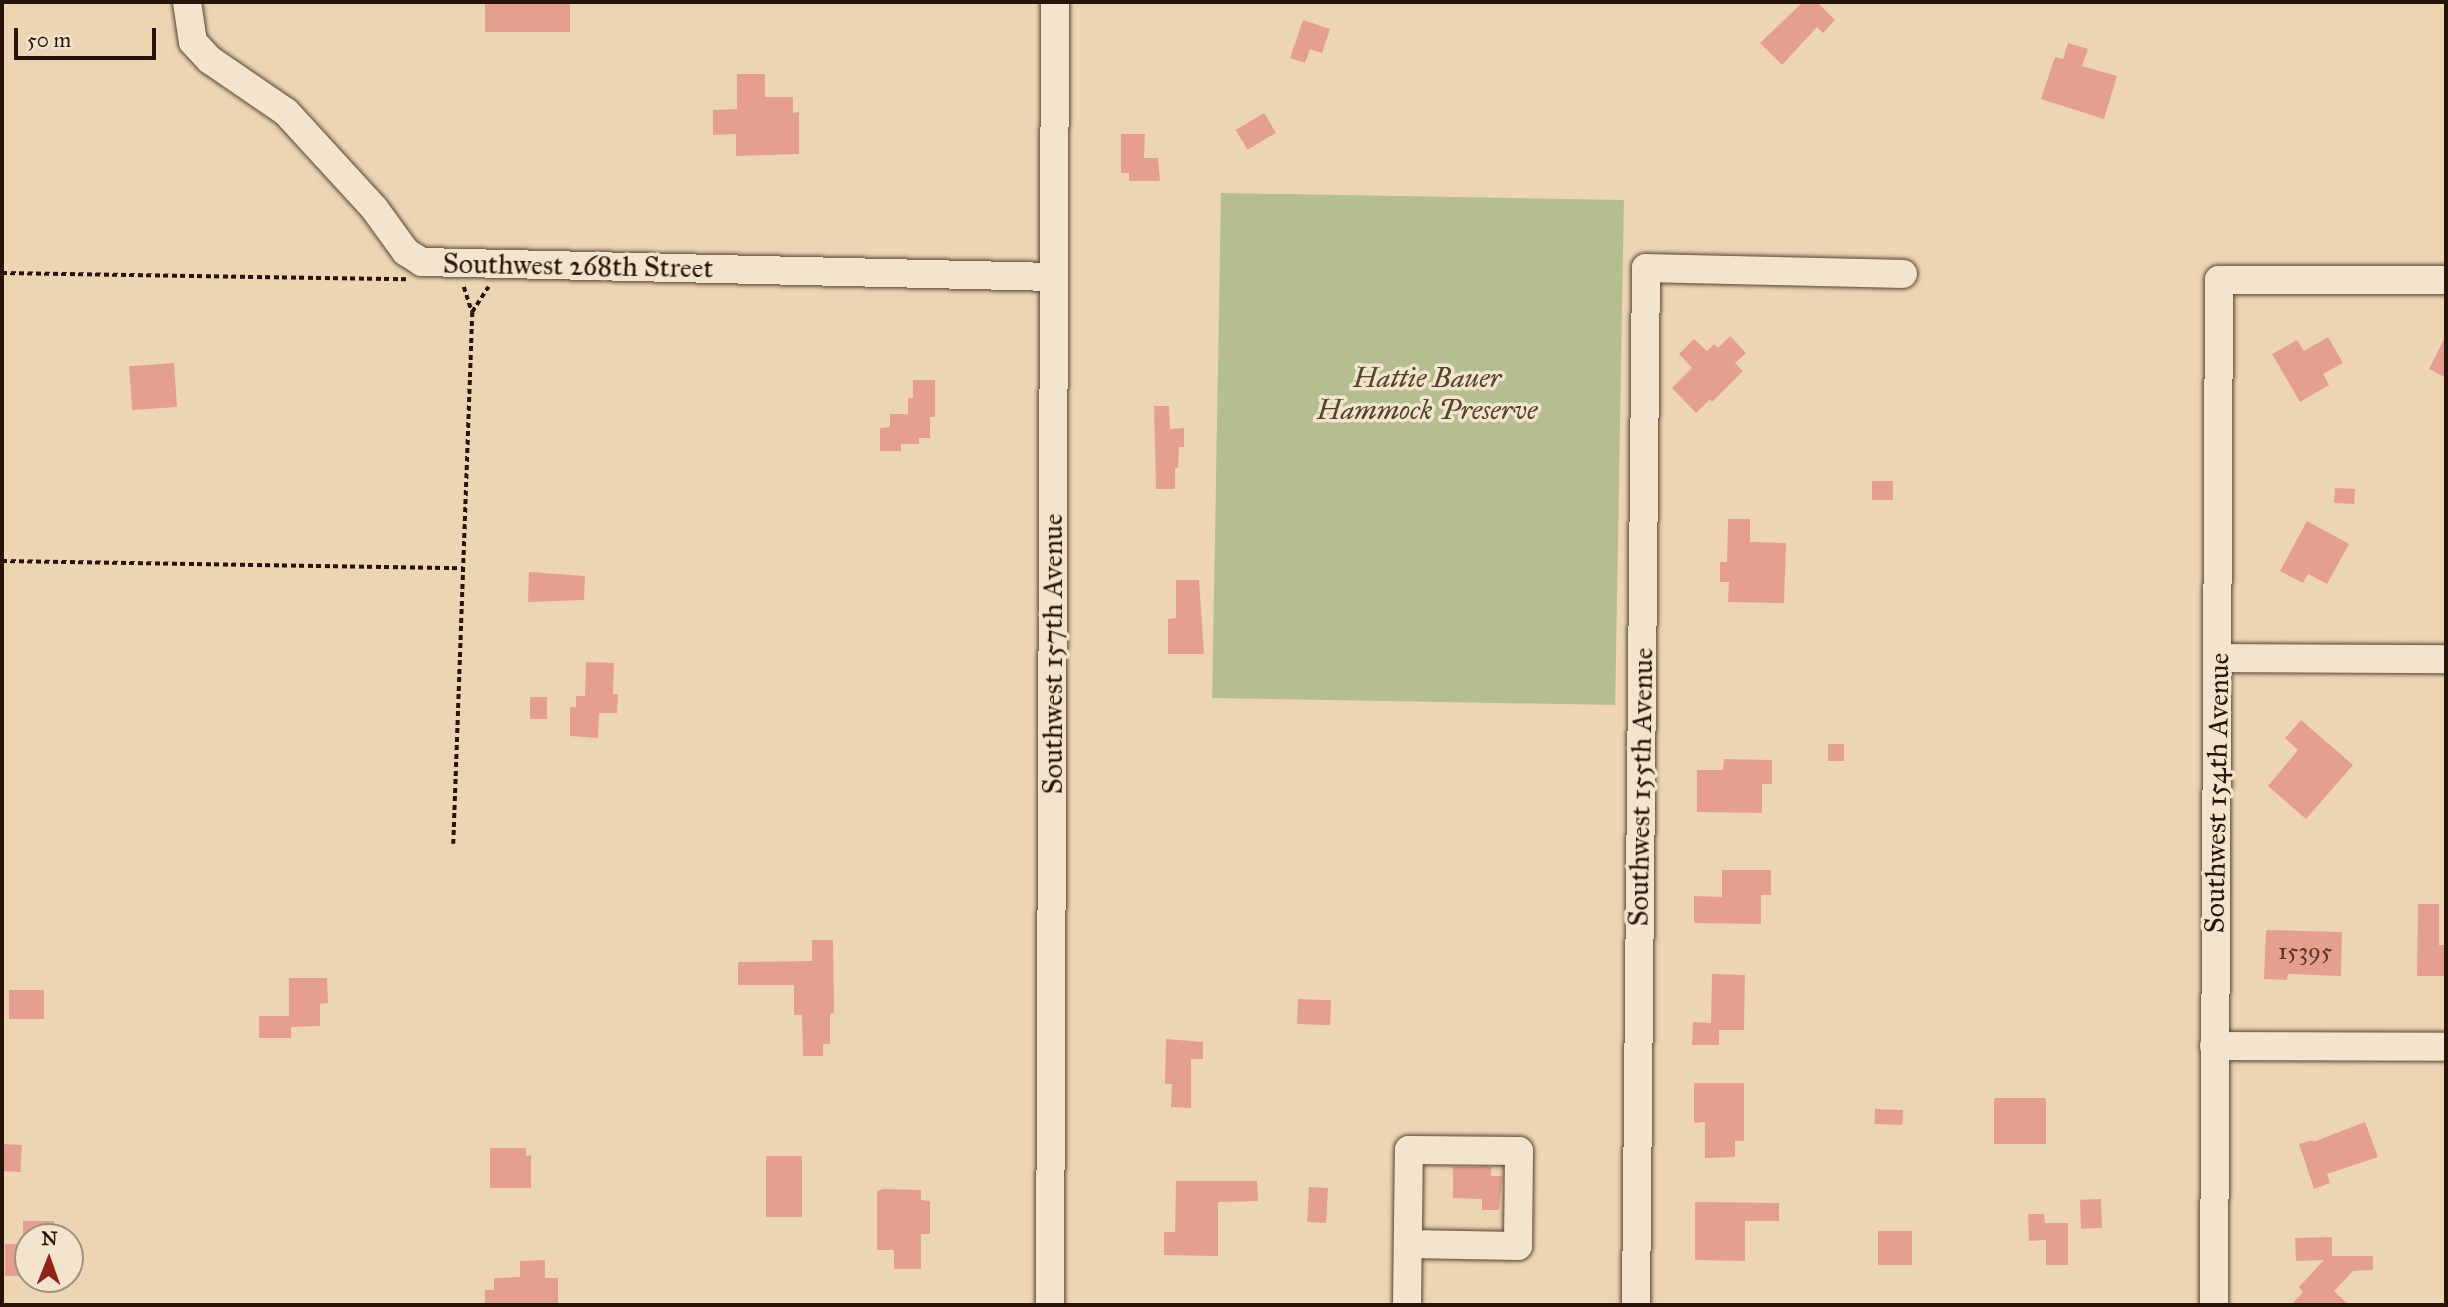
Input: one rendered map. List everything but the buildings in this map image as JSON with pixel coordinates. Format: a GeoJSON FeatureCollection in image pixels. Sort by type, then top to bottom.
{"type":"FeatureCollection","features":[{"type":"Feature","properties":{"kind":"street","name":"Southwest 268th Street"},"geometry":{"type":"LineString","coordinates":[[187,2],[193,42],[211,60],[286,112],[374,208],[406,252],[422,262],[1053,277]]}},
{"type":"Feature","properties":{"kind":"street","name":"Southwest 157th Avenue"},"geometry":{"type":"LineString","coordinates":[[1049,1305],[1055,2]]}},
{"type":"Feature","properties":{"kind":"street","name":"Southwest 155th Avenue"},"geometry":{"type":"LineString","coordinates":[[1636,1305],[1646,268],[1903,274]]}},
{"type":"Feature","properties":{"kind":"street","name":"Southwest 154th Avenue"},"geometry":{"type":"LineString","coordinates":[[2214,1305],[2219,280],[2446,280]]}},
{"type":"Feature","properties":{"kind":"street"},"geometry":{"type":"LineString","coordinates":[[2219,658],[2446,659]]}},
{"type":"Feature","properties":{"kind":"street"},"geometry":{"type":"LineString","coordinates":[[2214,1046],[2446,1047]]}},
{"type":"Feature","properties":{"kind":"street"},"geometry":{"type":"LineString","coordinates":[[1407,1305],[1409,1150],[1519,1151],[1518,1246],[1409,1244]]}},
{"type":"Feature","properties":{"kind":"path"},"geometry":{"type":"LineString","coordinates":[[472,312],[502,264]]}},
{"type":"Feature","properties":{"kind":"path"},"geometry":{"type":"LineString","coordinates":[[2,273],[407,279]]}},
{"type":"Feature","properties":{"kind":"path"},"geometry":{"type":"LineString","coordinates":[[453,844],[472,312],[462,280]]}},
{"type":"Feature","properties":{"kind":"path"},"geometry":{"type":"LineString","coordinates":[[2,561],[463,568]]}},
{"type":"Feature","properties":{"kind":"green space","name":"Hattie Bauer Hammock Preserve"},"geometry":{"type":"Polygon","coordinates":[[[1221,193],[1624,200],[1615,705],[1212,698],[1221,193]]]}}]}
